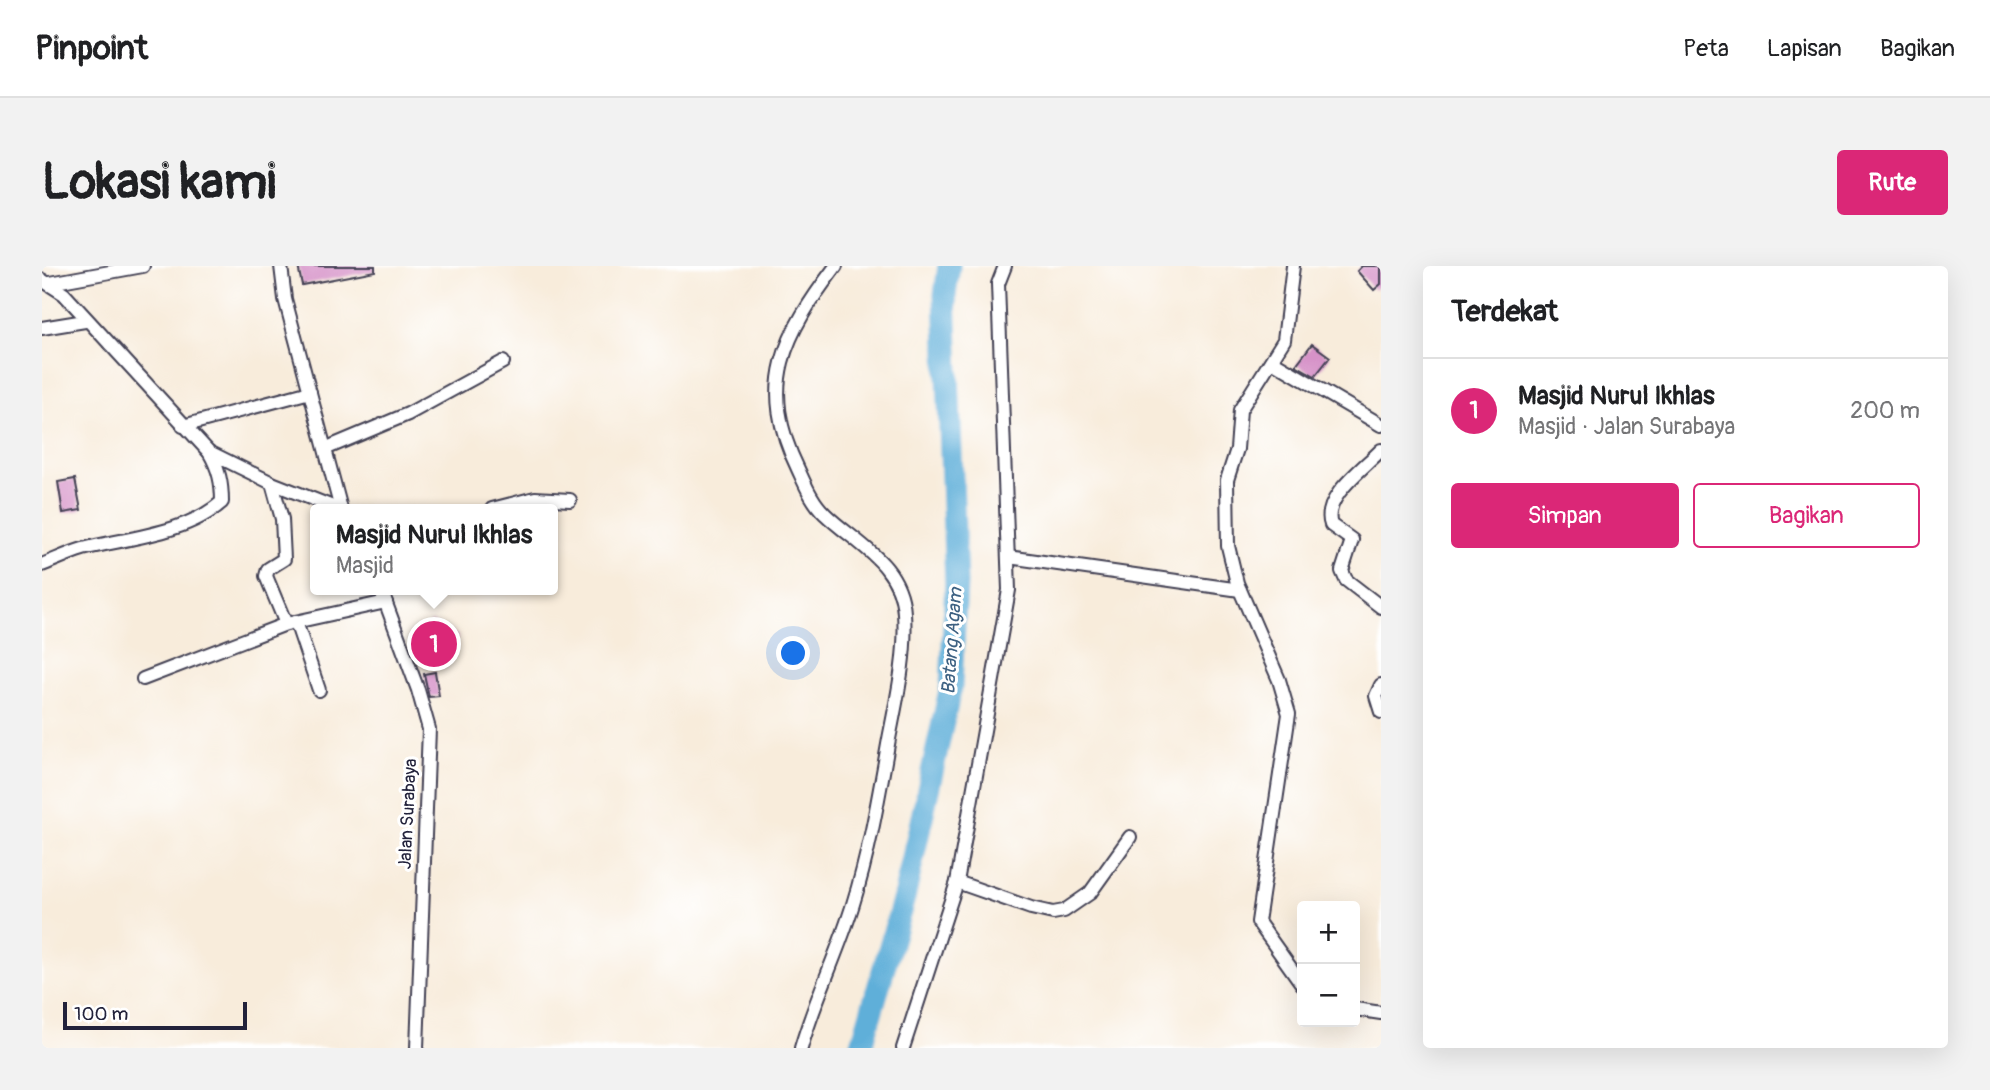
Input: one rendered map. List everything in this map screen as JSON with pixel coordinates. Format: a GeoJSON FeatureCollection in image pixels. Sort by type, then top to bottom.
{"type":"FeatureCollection","features":[{"type":"Feature","properties":{"kind":"street"},"geometry":{"type":"LineString","coordinates":[[46,281],[142,266]]}},
{"type":"Feature","properties":{"kind":"street"},"geometry":{"type":"LineString","coordinates":[[281,266],[285,299],[327,448],[339,504]]}},
{"type":"Feature","properties":{"kind":"street"},"geometry":{"type":"LineString","coordinates":[[800,1048],[850,914],[870,839],[899,688],[904,625],[902,598],[893,579],[876,554],[818,506],[780,428],[778,381],[787,345],[803,309],[836,266]]}},
{"type":"Feature","properties":{"kind":"street"},"geometry":{"type":"LineString","coordinates":[[903,1048],[957,882],[1009,590],[998,285],[1005,266]]}},
{"type":"Feature","properties":{"kind":"street"},"geometry":{"type":"LineString","coordinates":[[1293,266],[1284,340],[1240,410],[1237,449],[1227,480],[1228,546],[1240,590],[1279,680],[1289,714],[1258,922],[1297,977]]}},
{"type":"Feature","properties":{"kind":"street"},"geometry":{"type":"LineString","coordinates":[[42,565],[79,550],[178,526],[222,502],[220,474],[209,452],[46,281]]}},
{"type":"Feature","properties":{"kind":"street"},"geometry":{"type":"LineString","coordinates":[[42,328],[85,321]]}},
{"type":"Feature","properties":{"kind":"street"},"geometry":{"type":"LineString","coordinates":[[1272,361],[1381,425]]}},
{"type":"Feature","properties":{"kind":"street"},"geometry":{"type":"LineString","coordinates":[[327,448],[408,414],[503,362]]}},
{"type":"Feature","properties":{"kind":"street"},"geometry":{"type":"LineString","coordinates":[[183,426],[310,392]]}},
{"type":"Feature","properties":{"kind":"street"},"geometry":{"type":"LineString","coordinates":[[1381,450],[1333,500],[1329,519],[1331,525],[1352,540],[1342,564],[1346,580],[1381,607]]}},
{"type":"Feature","properties":{"kind":"street"},"geometry":{"type":"LineString","coordinates":[[209,452],[272,483],[327,504]]}},
{"type":"Feature","properties":{"kind":"street"},"geometry":{"type":"LineString","coordinates":[[272,483],[282,519],[284,559],[268,569],[266,576],[291,623],[319,690]]}},
{"type":"Feature","properties":{"kind":"street"},"geometry":{"type":"LineString","coordinates":[[512,504],[535,498],[570,500]]}},
{"type":"Feature","properties":{"kind":"street"},"geometry":{"type":"LineString","coordinates":[[1008,557],[1240,590]]}},
{"type":"Feature","properties":{"kind":"street"},"geometry":{"type":"LineString","coordinates":[[143,679],[291,623],[384,596]]}},
{"type":"Feature","properties":{"kind":"street","name":"Jalan Surabaya"},"geometry":{"type":"LineString","coordinates":[[384,596],[429,729],[417,1048]]}},
{"type":"Feature","properties":{"kind":"street"},"geometry":{"type":"LineString","coordinates":[[1381,685],[1376,696],[1381,712]]}},
{"type":"Feature","properties":{"kind":"street"},"geometry":{"type":"LineString","coordinates":[[957,882],[1031,908],[1053,913],[1064,911],[1090,893],[1130,837]]}},
{"type":"Feature","properties":{"kind":"street"},"geometry":{"type":"LineString","coordinates":[[1360,1010],[1381,1013]]}},
{"type":"Feature","properties":{"kind":"building"},"geometry":{"type":"Polygon","coordinates":[[[298,266],[375,266],[375,271],[302,285],[298,266]]]}},
{"type":"Feature","properties":{"kind":"building"},"geometry":{"type":"Polygon","coordinates":[[[1362,266],[1381,266],[1381,284],[1374,290],[1357,271],[1362,266]]]}},
{"type":"Feature","properties":{"kind":"building"},"geometry":{"type":"Polygon","coordinates":[[[1312,344],[1330,357],[1315,376],[1296,365],[1312,344]]]}},
{"type":"Feature","properties":{"kind":"building"},"geometry":{"type":"Polygon","coordinates":[[[75,479],[81,510],[63,513],[58,482],[75,479]]]}},
{"type":"Feature","properties":{"kind":"building"},"geometry":{"type":"Polygon","coordinates":[[[432,622],[458,636],[443,665],[416,652],[412,635],[432,622]]]}},
{"type":"Feature","properties":{"kind":"building"},"geometry":{"type":"Polygon","coordinates":[[[435,672],[439,696],[429,697],[424,674],[435,672]]]}},
{"type":"Feature","properties":{"kind":"waterway","name":"Batang Agam"},"geometry":{"type":"LineString","coordinates":[[861,1048],[905,894],[951,686],[956,583],[945,295],[949,266]]}},
{"type":"Feature","properties":{"kind":"place","name":"Masjid Nurul Ikhlas"},"geometry":{"type":"Point","coordinates":[434,644]}}]}
